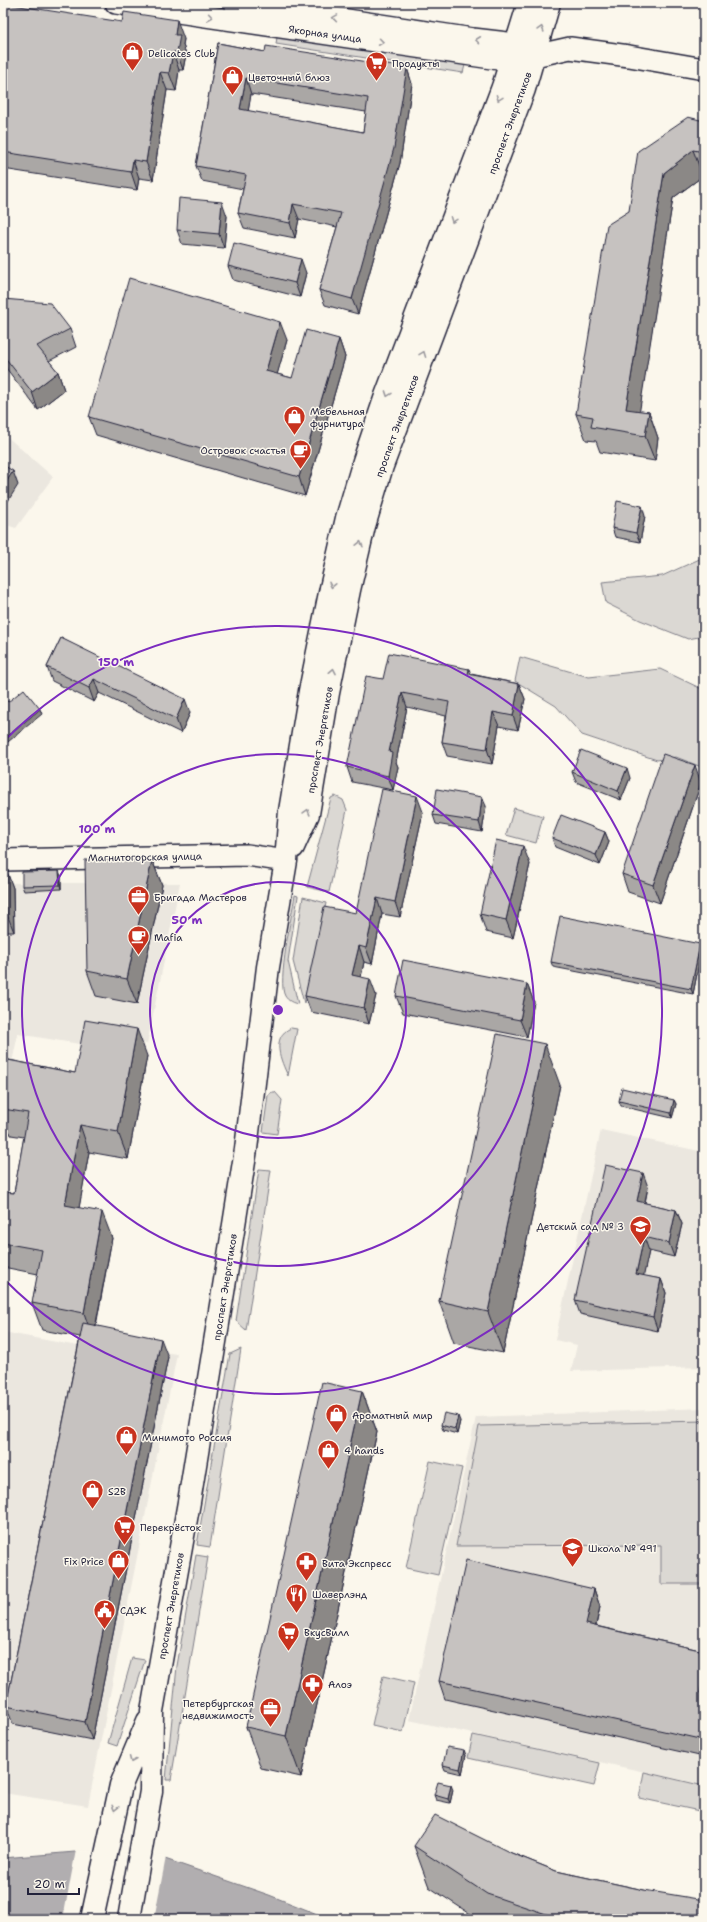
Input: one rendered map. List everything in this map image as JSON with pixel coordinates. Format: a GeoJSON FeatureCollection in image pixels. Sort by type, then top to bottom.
{"type":"FeatureCollection","features":[{"type":"Feature","properties":{"kind":"main road","name":"проспект Энергетиков"},"geometry":{"type":"LineString","coordinates":[[128,1919],[145,1834],[151,1791],[152,1711],[218,1326],[246,1149],[265,988],[286,861],[308,814],[328,693],[349,590],[364,526],[382,466],[524,89],[521,53],[529,3]]}},
{"type":"Feature","properties":{"kind":"main road","name":"проспект Энергетиков"},"geometry":{"type":"LineString","coordinates":[[521,53],[549,3]]}},
{"type":"Feature","properties":{"kind":"main road","name":"проспект Энергетиков"},"geometry":{"type":"LineString","coordinates":[[92,1919],[121,1785],[152,1711]]}},
{"type":"Feature","properties":{"kind":"street","name":"Якорная улица"},"geometry":{"type":"LineString","coordinates":[[116,3],[521,53],[570,48],[629,56],[704,69]]}},
{"type":"Feature","properties":{"kind":"street","name":"Якорная улица"},"geometry":{"type":"LineString","coordinates":[[235,3],[473,39],[521,53]]}},
{"type":"Feature","properties":{"kind":"street","name":"Магнитогорская улица"},"geometry":{"type":"LineString","coordinates":[[3,860],[247,855],[286,861]]}},
{"type":"Feature","properties":{"kind":"shaded area"},"geometry":{"type":"Polygon","coordinates":[[[277,37],[465,65],[463,73],[276,44],[277,37]]]}},
{"type":"Feature","properties":{"kind":"shaded area"},"geometry":{"type":"Polygon","coordinates":[[[3,433],[53,477],[16,528],[3,524],[3,433]]]}},
{"type":"Feature","properties":{"kind":"shaded area"},"geometry":{"type":"Polygon","coordinates":[[[704,557],[704,636],[688,639],[640,620],[606,603],[602,582],[662,576],[704,557]]]}},
{"type":"Feature","properties":{"kind":"shaded area"},"geometry":{"type":"Polygon","coordinates":[[[520,657],[589,677],[660,669],[704,690],[704,768],[676,757],[657,760],[582,735],[556,706],[515,681],[520,657]]]}},
{"type":"Feature","properties":{"kind":"shaded area"},"geometry":{"type":"Polygon","coordinates":[[[335,796],[343,800],[347,810],[329,892],[307,887],[331,798],[335,796]]]}},
{"type":"Feature","properties":{"kind":"shaded area"},"geometry":{"type":"Polygon","coordinates":[[[514,808],[543,816],[536,843],[506,835],[514,808]]]}},
{"type":"Feature","properties":{"kind":"shaded area"},"geometry":{"type":"Polygon","coordinates":[[[3,883],[180,883],[147,1044],[94,1035],[92,1046],[18,1034],[3,1105],[3,883]]]}},
{"type":"Feature","properties":{"kind":"shaded area"},"geometry":{"type":"Polygon","coordinates":[[[295,895],[298,896],[288,961],[298,1004],[292,1002],[285,996],[283,989],[284,963],[295,895]]]}},
{"type":"Feature","properties":{"kind":"shaded area"},"geometry":{"type":"Polygon","coordinates":[[[303,897],[326,903],[304,1003],[293,961],[303,897]]]}},
{"type":"Feature","properties":{"kind":"shaded area"},"geometry":{"type":"Polygon","coordinates":[[[291,1028],[297,1029],[288,1076],[280,1057],[279,1043],[285,1032],[291,1028]]]}},
{"type":"Feature","properties":{"kind":"shaded area"},"geometry":{"type":"Polygon","coordinates":[[[275,1092],[282,1100],[277,1134],[263,1132],[268,1095],[275,1092]]]}},
{"type":"Feature","properties":{"kind":"shaded area","name":"Детский сад № 3"},"geometry":{"type":"Polygon","coordinates":[[[601,1130],[704,1152],[704,1367],[571,1371],[577,1345],[555,1340],[601,1130]]]}},
{"type":"Feature","properties":{"kind":"shaded area"},"geometry":{"type":"Polygon","coordinates":[[[259,1169],[271,1170],[246,1330],[236,1321],[259,1169]]]}},
{"type":"Feature","properties":{"kind":"shaded area"},"geometry":{"type":"Polygon","coordinates":[[[3,1332],[83,1347],[89,1342],[177,1354],[88,1806],[3,1793],[3,1332]]]}},
{"type":"Feature","properties":{"kind":"shaded area"},"geometry":{"type":"Polygon","coordinates":[[[241,1349],[210,1547],[197,1545],[230,1354],[241,1349]]]}},
{"type":"Feature","properties":{"kind":"shaded area","name":"Школа № 491"},"geometry":{"type":"Polygon","coordinates":[[[704,1408],[704,1785],[409,1720],[476,1417],[704,1408]]]}},
{"type":"Feature","properties":{"kind":"shaded area"},"geometry":{"type":"Polygon","coordinates":[[[704,1421],[704,1584],[661,1584],[661,1545],[456,1546],[479,1426],[704,1421]]]}},
{"type":"Feature","properties":{"kind":"shaded area"},"geometry":{"type":"Polygon","coordinates":[[[430,1461],[462,1468],[438,1575],[406,1568],[430,1461]]]}},
{"type":"Feature","properties":{"kind":"shaded area"},"geometry":{"type":"Polygon","coordinates":[[[196,1555],[208,1557],[171,1780],[166,1780],[177,1666],[196,1555]]]}},
{"type":"Feature","properties":{"kind":"shaded area"},"geometry":{"type":"Polygon","coordinates":[[[132,1658],[145,1660],[117,1746],[108,1743],[132,1658]]]}},
{"type":"Feature","properties":{"kind":"shaded area"},"geometry":{"type":"Polygon","coordinates":[[[383,1676],[414,1683],[403,1732],[372,1725],[383,1676]]]}},
{"type":"Feature","properties":{"kind":"shaded area"},"geometry":{"type":"Polygon","coordinates":[[[473,1735],[600,1763],[594,1786],[468,1758],[473,1735]]]}},
{"type":"Feature","properties":{"kind":"shaded area"},"geometry":{"type":"Polygon","coordinates":[[[644,1772],[704,1786],[704,1812],[639,1798],[644,1772]]]}},
{"type":"Feature","properties":{"kind":"shaded area"},"geometry":{"type":"Polygon","coordinates":[[[75,1852],[165,1859],[269,1895],[330,1919],[3,1919],[3,1858],[75,1852]]]}},
{"type":"Feature","properties":{"kind":"pier"},"geometry":{"type":"Polygon","coordinates":[[[76,1850],[166,1857],[154,1919],[63,1919],[76,1850]]]}},
{"type":"Feature","properties":{"kind":"building"},"geometry":{"type":"Polygon","coordinates":[[[3,3],[13,3],[13,5],[122,22],[124,12],[177,20],[175,35],[180,35],[177,52],[173,52],[169,73],[160,72],[146,162],[133,160],[131,172],[3,152],[3,3]]]}},
{"type":"Feature","properties":{"kind":"building"},"geometry":{"type":"Polygon","coordinates":[[[218,43],[265,52],[266,46],[407,68],[394,148],[352,299],[319,290],[341,213],[293,204],[290,223],[238,213],[246,175],[196,166],[218,43]],[[246,78],[240,109],[363,132],[368,98],[246,78]]]}},
{"type":"Feature","properties":{"kind":"building"},"geometry":{"type":"Polygon","coordinates":[[[688,117],[704,121],[704,152],[693,150],[664,173],[626,409],[649,412],[645,436],[591,427],[593,417],[576,414],[607,225],[629,211],[638,151],[688,117]]]}},
{"type":"Feature","properties":{"kind":"building"},"geometry":{"type":"Polygon","coordinates":[[[179,198],[222,202],[219,234],[177,230],[179,198]]]}},
{"type":"Feature","properties":{"kind":"building"},"geometry":{"type":"Polygon","coordinates":[[[234,243],[301,259],[295,283],[228,266],[234,243]]]}},
{"type":"Feature","properties":{"kind":"building"},"geometry":{"type":"Polygon","coordinates":[[[129,278],[280,322],[266,371],[292,378],[306,330],[339,339],[299,477],[89,417],[129,278]]]}},
{"type":"Feature","properties":{"kind":"building"},"geometry":{"type":"Polygon","coordinates":[[[3,299],[50,303],[70,329],[37,346],[58,372],[32,392],[3,355],[3,299]]]}},
{"type":"Feature","properties":{"kind":"building"},"geometry":{"type":"Polygon","coordinates":[[[3,465],[13,471],[3,487],[3,465]]]}},
{"type":"Feature","properties":{"kind":"building"},"geometry":{"type":"Polygon","coordinates":[[[617,501],[642,506],[636,533],[612,528],[617,501]]]}},
{"type":"Feature","properties":{"kind":"building"},"geometry":{"type":"Polygon","coordinates":[[[61,638],[185,699],[176,719],[94,679],[89,688],[47,667],[61,638]]]}},
{"type":"Feature","properties":{"kind":"building"},"geometry":{"type":"Polygon","coordinates":[[[389,653],[469,669],[468,674],[519,684],[513,716],[493,712],[487,749],[442,742],[449,702],[402,693],[389,752],[392,753],[388,776],[347,767],[366,676],[383,679],[389,653]]]}},
{"type":"Feature","properties":{"kind":"building"},"geometry":{"type":"Polygon","coordinates":[[[24,689],[40,709],[3,740],[3,696],[8,702],[24,689]]]}},
{"type":"Feature","properties":{"kind":"building"},"geometry":{"type":"Polygon","coordinates":[[[581,750],[627,768],[618,791],[572,772],[581,750]]]}},
{"type":"Feature","properties":{"kind":"building"},"geometry":{"type":"Polygon","coordinates":[[[663,754],[695,765],[653,885],[622,874],[663,754]]]}},
{"type":"Feature","properties":{"kind":"building"},"geometry":{"type":"Polygon","coordinates":[[[382,789],[417,796],[395,902],[377,898],[366,948],[359,946],[352,975],[370,979],[364,1008],[305,996],[324,907],[356,913],[382,789]]]}},
{"type":"Feature","properties":{"kind":"building"},"geometry":{"type":"Polygon","coordinates":[[[437,789],[482,797],[479,822],[433,815],[437,789]]]}},
{"type":"Feature","properties":{"kind":"building"},"geometry":{"type":"Polygon","coordinates":[[[561,815],[605,832],[596,855],[552,838],[561,815]]]}},
{"type":"Feature","properties":{"kind":"building"},"geometry":{"type":"Polygon","coordinates":[[[496,840],[523,846],[506,920],[480,914],[496,840]]]}},
{"type":"Feature","properties":{"kind":"building"},"geometry":{"type":"Polygon","coordinates":[[[85,860],[152,860],[127,979],[87,971],[85,860]]]}},
{"type":"Feature","properties":{"kind":"building"},"geometry":{"type":"Polygon","coordinates":[[[4,863],[4,907],[3,907],[4,863]]]}},
{"type":"Feature","properties":{"kind":"building"},"geometry":{"type":"Polygon","coordinates":[[[59,871],[60,885],[22,886],[22,872],[59,871]]]}},
{"type":"Feature","properties":{"kind":"building"},"geometry":{"type":"Polygon","coordinates":[[[560,916],[700,944],[691,989],[551,962],[560,916]]]}},
{"type":"Feature","properties":{"kind":"building"},"geometry":{"type":"Polygon","coordinates":[[[403,960],[527,984],[520,1020],[396,996],[403,960]]]}},
{"type":"Feature","properties":{"kind":"building"},"geometry":{"type":"Polygon","coordinates":[[[85,1020],[137,1029],[118,1132],[80,1125],[65,1205],[102,1212],[84,1313],[32,1303],[42,1250],[3,1243],[3,1192],[14,1193],[28,1113],[3,1109],[3,1059],[75,1073],[85,1020]]]}},
{"type":"Feature","properties":{"kind":"building"},"geometry":{"type":"Polygon","coordinates":[[[497,1034],[545,1044],[488,1312],[439,1301],[497,1034]]]}},
{"type":"Feature","properties":{"kind":"building"},"geometry":{"type":"Polygon","coordinates":[[[622,1088],[674,1100],[671,1113],[619,1101],[622,1088]]]}},
{"type":"Feature","properties":{"kind":"building"},"geometry":{"type":"Polygon","coordinates":[[[605,1165],[643,1173],[637,1201],[676,1210],[669,1243],[644,1237],[636,1274],[661,1279],[653,1317],[575,1300],[605,1165]]]}},
{"type":"Feature","properties":{"kind":"building"},"geometry":{"type":"Polygon","coordinates":[[[83,1323],[161,1339],[85,1722],[6,1706],[83,1323]]]}},
{"type":"Feature","properties":{"kind":"building"},"geometry":{"type":"Polygon","coordinates":[[[322,1382],[362,1391],[286,1736],[246,1727],[322,1382]]]}},
{"type":"Feature","properties":{"kind":"building"},"geometry":{"type":"Polygon","coordinates":[[[444,1413],[458,1416],[455,1429],[441,1425],[444,1413]]]}},
{"type":"Feature","properties":{"kind":"building"},"geometry":{"type":"Polygon","coordinates":[[[466,1560],[594,1589],[586,1624],[704,1651],[704,1675],[700,1693],[704,1694],[704,1740],[439,1681],[466,1560]]]}},
{"type":"Feature","properties":{"kind":"building"},"geometry":{"type":"Polygon","coordinates":[[[447,1747],[464,1750],[460,1769],[443,1765],[447,1747]]]}},
{"type":"Feature","properties":{"kind":"building"},"geometry":{"type":"Polygon","coordinates":[[[438,1782],[451,1785],[448,1799],[434,1795],[438,1782]]]}},
{"type":"Feature","properties":{"kind":"building"},"geometry":{"type":"Polygon","coordinates":[[[435,1815],[509,1852],[556,1871],[644,1890],[704,1900],[704,1919],[563,1919],[487,1894],[414,1846],[435,1815]]]}},
{"type":"Feature","properties":{"kind":"place","name":"Delicates Club"},"geometry":{"type":"Point","coordinates":[133,72]}},
{"type":"Feature","properties":{"kind":"place","name":"Продукты"},"geometry":{"type":"Point","coordinates":[376,82]}},
{"type":"Feature","properties":{"kind":"place","name":"Цветочный блюз"},"geometry":{"type":"Point","coordinates":[232,96]}},
{"type":"Feature","properties":{"kind":"place","name":"Мебельная фурнитура"},"geometry":{"type":"Point","coordinates":[295,436]}},
{"type":"Feature","properties":{"kind":"place","name":"Островок счастья"},"geometry":{"type":"Point","coordinates":[301,470]}},
{"type":"Feature","properties":{"kind":"place","name":"Бригада Мастеров"},"geometry":{"type":"Point","coordinates":[138,916]}},
{"type":"Feature","properties":{"kind":"place","name":"Mafia"},"geometry":{"type":"Point","coordinates":[138,956]}},
{"type":"Feature","properties":{"kind":"place","name":"Детский сад № 3"},"geometry":{"type":"Point","coordinates":[640,1246]}},
{"type":"Feature","properties":{"kind":"place","name":"Ароматный мир"},"geometry":{"type":"Point","coordinates":[337,1434]}},
{"type":"Feature","properties":{"kind":"place","name":"Минимото Россия"},"geometry":{"type":"Point","coordinates":[127,1456]}},
{"type":"Feature","properties":{"kind":"place","name":"4 hands"},"geometry":{"type":"Point","coordinates":[329,1470]}},
{"type":"Feature","properties":{"kind":"place","name":"S2B"},"geometry":{"type":"Point","coordinates":[92,1510]}},
{"type":"Feature","properties":{"kind":"place","name":"Перекрёсток"},"geometry":{"type":"Point","coordinates":[124,1546]}},
{"type":"Feature","properties":{"kind":"place","name":"Школа № 491"},"geometry":{"type":"Point","coordinates":[573,1568]}},
{"type":"Feature","properties":{"kind":"place","name":"Fix Price"},"geometry":{"type":"Point","coordinates":[119,1580]}},
{"type":"Feature","properties":{"kind":"place","name":"Вита Экспресс"},"geometry":{"type":"Point","coordinates":[306,1582]}},
{"type":"Feature","properties":{"kind":"place","name":"Шаверлэнд"},"geometry":{"type":"Point","coordinates":[296,1614]}},
{"type":"Feature","properties":{"kind":"place","name":"СДЭК"},"geometry":{"type":"Point","coordinates":[105,1630]}},
{"type":"Feature","properties":{"kind":"place","name":"ВкусВилл"},"geometry":{"type":"Point","coordinates":[289,1652]}},
{"type":"Feature","properties":{"kind":"place","name":"Алоэ"},"geometry":{"type":"Point","coordinates":[312,1704]}},
{"type":"Feature","properties":{"kind":"place","name":"Петербургская недвижимость"},"geometry":{"type":"Point","coordinates":[270,1728]}}]}
